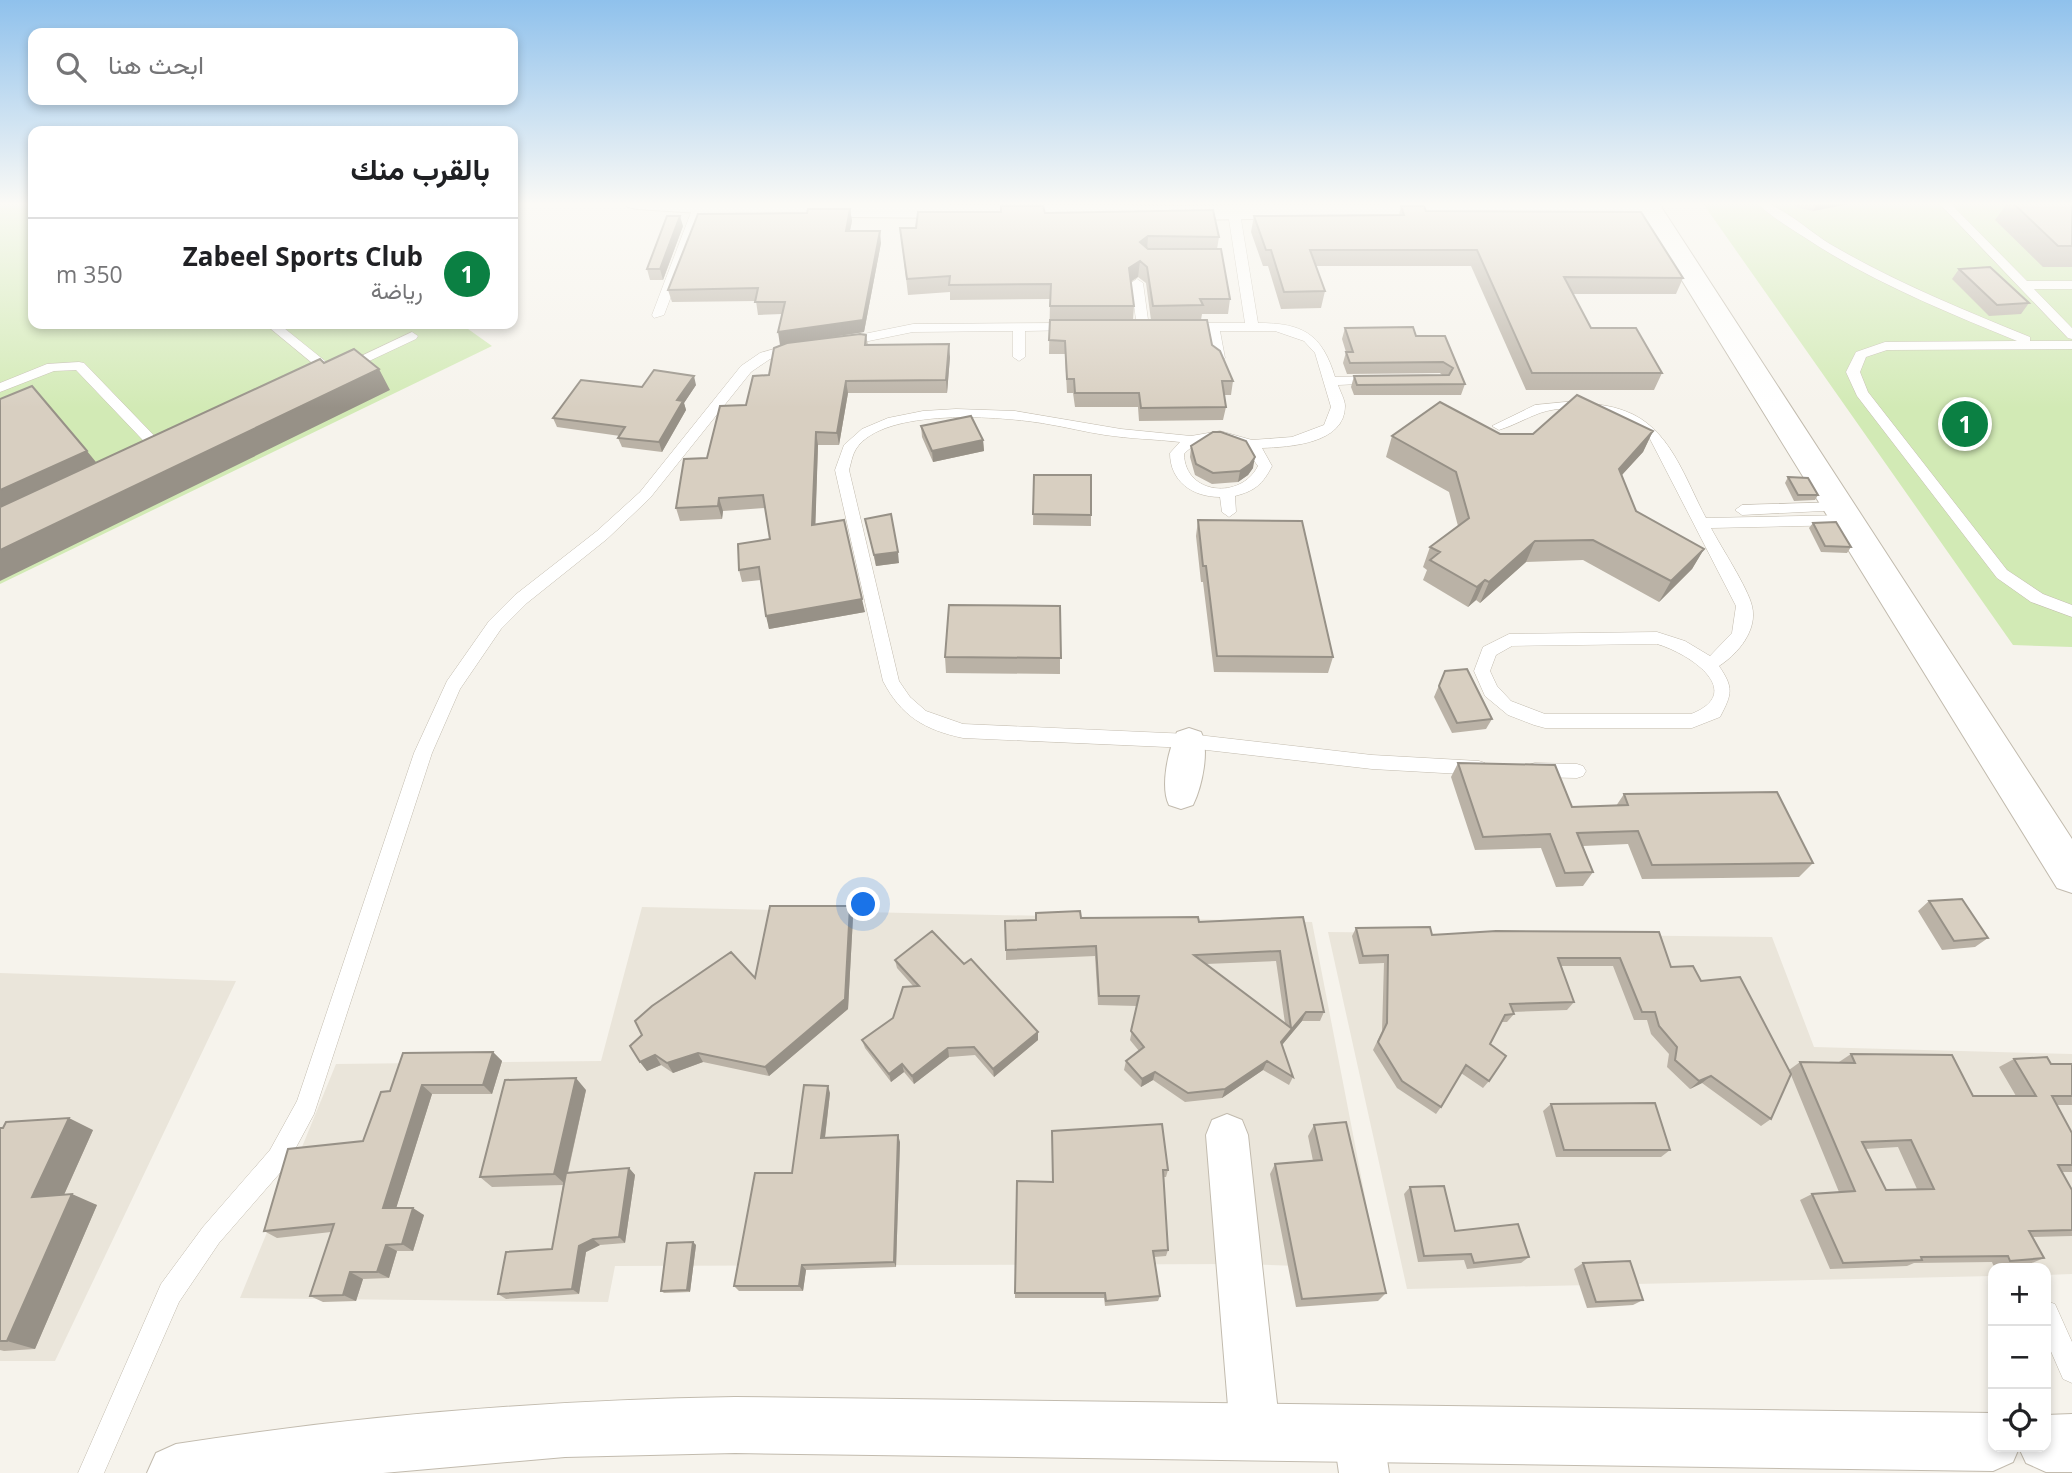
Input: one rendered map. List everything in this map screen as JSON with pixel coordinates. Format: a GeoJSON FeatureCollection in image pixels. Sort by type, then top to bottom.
{"type":"FeatureCollection","features":[{"type":"Feature","properties":{"kind":"street"},"geometry":{"type":"LineString","coordinates":[[1689,271],[2072,875]]}},
{"type":"Feature","properties":{"kind":"street"},"geometry":{"type":"LineString","coordinates":[[1181,795],[1189,741]]}},
{"type":"Feature","properties":{"kind":"street"},"geometry":{"type":"LineString","coordinates":[[1227,1135],[1255,1431]]}},
{"type":"Feature","properties":{"kind":"street"},"geometry":{"type":"LineString","coordinates":[[176,1473],[302,1452],[567,1429],[735,1425],[1255,1431],[1361,1453],[1988,1442]]}},
{"type":"Feature","properties":{"kind":"street"},"geometry":{"type":"LineString","coordinates":[[2051,1443],[2072,1443]]}},
{"type":"Feature","properties":{"kind":"lane"},"geometry":{"type":"LineString","coordinates":[[658,315],[680,271]]}},
{"type":"Feature","properties":{"kind":"lane"},"geometry":{"type":"LineString","coordinates":[[1238,271],[1252,326]]}},
{"type":"Feature","properties":{"kind":"lane"},"geometry":{"type":"LineString","coordinates":[[1869,271],[2034,344]]}},
{"type":"Feature","properties":{"kind":"lane"},"geometry":{"type":"LineString","coordinates":[[2009,271],[2072,335]]}},
{"type":"Feature","properties":{"kind":"lane"},"geometry":{"type":"LineString","coordinates":[[1137,283],[1136,327],[1288,328],[1308,338],[1321,352],[1338,407],[1330,427],[1305,439],[1248,444]]}},
{"type":"Feature","properties":{"kind":"lane"},"geometry":{"type":"LineString","coordinates":[[2023,285],[2072,285]]}},
{"type":"Feature","properties":{"kind":"lane"},"geometry":{"type":"LineString","coordinates":[[2055,317],[2072,317]]}},
{"type":"Feature","properties":{"kind":"lane"},"geometry":{"type":"LineString","coordinates":[[91,1473],[170,1293],[211,1235],[278,1158],[298,1124],[423,753],[453,686],[495,625],[521,599],[602,535],[645,495],[746,369],[776,352],[863,340],[913,328],[1088,327]]}},
{"type":"Feature","properties":{"kind":"lane"},"geometry":{"type":"LineString","coordinates":[[1213,327],[1219,358]]}},
{"type":"Feature","properties":{"kind":"lane"},"geometry":{"type":"LineString","coordinates":[[1019,328],[1019,357]]}},
{"type":"Feature","properties":{"kind":"lane"},"geometry":{"type":"LineString","coordinates":[[276,329],[327,376],[412,336]]}},
{"type":"Feature","properties":{"kind":"lane"},"geometry":{"type":"LineString","coordinates":[[2072,345],[1885,346],[1861,355],[1853,372],[1862,393],[1989,561],[2017,586],[2072,611]]}},
{"type":"Feature","properties":{"kind":"lane"},"geometry":{"type":"LineString","coordinates":[[0,387],[52,367],[79,366],[163,453]]}},
{"type":"Feature","properties":{"kind":"lane"},"geometry":{"type":"LineString","coordinates":[[1330,381],[1385,380]]}},
{"type":"Feature","properties":{"kind":"lane"},"geometry":{"type":"LineString","coordinates":[[1499,426],[1524,412],[1558,405],[1591,406],[1621,414],[1656,437],[1741,594],[1745,618],[1738,640],[1731,649],[1709,664]]}},
{"type":"Feature","properties":{"kind":"lane"},"geometry":{"type":"LineString","coordinates":[[1191,440],[1177,453],[1176,469],[1181,477],[1201,489],[1227,493],[1250,487],[1263,474],[1263,458],[1248,444],[1226,436],[1191,440],[1105,431],[1022,416],[921,415],[890,421],[865,433],[847,451],[842,470],[891,681],[904,705],[916,714],[946,728],[963,732],[1189,741],[1372,762],[1577,771]]}},
{"type":"Feature","properties":{"kind":"lane"},"geometry":{"type":"LineString","coordinates":[[1227,493],[1229,513]]}},
{"type":"Feature","properties":{"kind":"lane"},"geometry":{"type":"LineString","coordinates":[[1699,517],[1842,513]]}},
{"type":"Feature","properties":{"kind":"lane"},"geometry":{"type":"LineString","coordinates":[[1657,638],[1685,647],[1709,664],[1722,684],[1720,704],[1714,712],[1692,721],[1545,721],[1530,718],[1501,703],[1491,693],[1482,671],[1489,651],[1509,640],[1657,638]]}},
{"type":"Feature","properties":{"kind":"lane"},"geometry":{"type":"LineString","coordinates":[[2051,1324],[2072,1370]]}},
{"type":"Feature","properties":{"kind":"shaded area"},"geometry":{"type":"Polygon","coordinates":[[[642,907],[1312,922],[1379,1269],[1241,1264],[615,1266],[608,1302],[240,1298],[336,1064],[601,1061],[642,907]]]}},
{"type":"Feature","properties":{"kind":"shaded area"},"geometry":{"type":"Polygon","coordinates":[[[1328,932],[1772,937],[1814,1047],[2072,1054],[2072,1274],[2051,1275],[2051,1263],[1988,1263],[1988,1276],[1407,1289],[1328,932]]]}},
{"type":"Feature","properties":{"kind":"shaded area"},"geometry":{"type":"Polygon","coordinates":[[[0,973],[236,981],[55,1361],[0,1361],[0,973]]]}},
{"type":"Feature","properties":{"kind":"green space"},"geometry":{"type":"Polygon","coordinates":[[[0,271],[28,271],[28,329],[468,329],[492,346],[0,584],[0,271]]]}},
{"type":"Feature","properties":{"kind":"green space"},"geometry":{"type":"Polygon","coordinates":[[[1750,271],[2072,271],[2072,647],[2013,645],[1750,271]]]}},
{"type":"Feature","properties":{"kind":"building"},"geometry":{"type":"Polygon","coordinates":[[[676,271],[872,271],[863,320],[778,332],[785,302],[755,302],[758,288],[668,290],[676,271]]]}},
{"type":"Feature","properties":{"kind":"building"},"geometry":{"type":"Polygon","coordinates":[[[906,271],[1129,271],[1134,306],[1050,306],[1051,284],[949,285],[950,276],[907,279],[906,271]]]}},
{"type":"Feature","properties":{"kind":"building"},"geometry":{"type":"Polygon","coordinates":[[[1148,271],[1225,271],[1230,299],[1200,299],[1203,305],[1153,306],[1148,271]]]}},
{"type":"Feature","properties":{"kind":"building"},"geometry":{"type":"Polygon","coordinates":[[[1277,271],[1318,271],[1325,291],[1284,292],[1277,271]]]}},
{"type":"Feature","properties":{"kind":"building"},"geometry":{"type":"Polygon","coordinates":[[[1486,271],[1678,271],[1683,278],[1564,277],[1591,328],[1636,328],[1662,373],[1532,373],[1486,271]]]}},
{"type":"Feature","properties":{"kind":"building"},"geometry":{"type":"Polygon","coordinates":[[[1961,271],[1994,271],[2029,303],[1997,305],[1961,271]]]}},
{"type":"Feature","properties":{"kind":"building"},"geometry":{"type":"Polygon","coordinates":[[[1050,320],[1207,320],[1212,345],[1220,351],[1233,381],[1222,381],[1226,407],[1141,408],[1139,393],[1075,393],[1074,379],[1067,379],[1065,341],[1049,340],[1050,320]]]}},
{"type":"Feature","properties":{"kind":"building"},"geometry":{"type":"Polygon","coordinates":[[[1413,327],[1416,336],[1445,336],[1465,384],[1357,385],[1354,376],[1449,375],[1453,368],[1443,362],[1350,363],[1346,352],[1353,352],[1345,328],[1413,327]]]}},
{"type":"Feature","properties":{"kind":"building"},"geometry":{"type":"Polygon","coordinates":[[[866,335],[865,345],[949,344],[946,380],[846,381],[837,433],[816,432],[812,525],[844,520],[862,599],[766,616],[759,567],[739,570],[738,544],[770,539],[763,495],[719,498],[718,506],[676,508],[684,459],[707,458],[720,406],[746,405],[753,376],[769,375],[774,348],[787,343],[866,335]]]}},
{"type":"Feature","properties":{"kind":"building"},"geometry":{"type":"Polygon","coordinates":[[[354,349],[379,369],[0,550],[0,507],[320,359],[324,363],[354,349]]]}},
{"type":"Feature","properties":{"kind":"building"},"geometry":{"type":"Polygon","coordinates":[[[654,370],[694,376],[677,400],[683,401],[659,442],[618,438],[625,427],[553,418],[581,380],[642,387],[654,370]]]}},
{"type":"Feature","properties":{"kind":"building"},"geometry":{"type":"Polygon","coordinates":[[[32,386],[87,451],[0,490],[0,399],[32,386]]]}},
{"type":"Feature","properties":{"kind":"building"},"geometry":{"type":"Polygon","coordinates":[[[1577,395],[1653,431],[1619,469],[1636,511],[1704,549],[1671,581],[1593,540],[1535,541],[1489,582],[1485,580],[1477,587],[1430,560],[1440,552],[1430,547],[1469,518],[1456,472],[1392,436],[1440,402],[1500,434],[1533,434],[1577,395]]]}},
{"type":"Feature","properties":{"kind":"building"},"geometry":{"type":"Polygon","coordinates":[[[971,416],[983,440],[932,451],[921,426],[971,416]]]}},
{"type":"Feature","properties":{"kind":"building"},"geometry":{"type":"Polygon","coordinates":[[[1213,432],[1221,432],[1246,441],[1255,457],[1250,464],[1240,471],[1213,473],[1196,464],[1191,446],[1213,432]]]}},
{"type":"Feature","properties":{"kind":"building"},"geometry":{"type":"Polygon","coordinates":[[[1034,475],[1091,475],[1091,515],[1033,514],[1034,475]]]}},
{"type":"Feature","properties":{"kind":"building"},"geometry":{"type":"Polygon","coordinates":[[[1788,477],[1808,478],[1818,495],[1798,495],[1788,477]]]}},
{"type":"Feature","properties":{"kind":"building"},"geometry":{"type":"Polygon","coordinates":[[[891,514],[898,552],[874,555],[865,519],[891,514]]]}},
{"type":"Feature","properties":{"kind":"building"},"geometry":{"type":"Polygon","coordinates":[[[1198,520],[1302,521],[1333,657],[1217,656],[1198,520]]]}},
{"type":"Feature","properties":{"kind":"building"},"geometry":{"type":"Polygon","coordinates":[[[1836,522],[1851,547],[1825,546],[1813,523],[1836,522]]]}},
{"type":"Feature","properties":{"kind":"building"},"geometry":{"type":"Polygon","coordinates":[[[949,605],[1060,606],[1061,658],[945,657],[949,605]]]}},
{"type":"Feature","properties":{"kind":"building"},"geometry":{"type":"Polygon","coordinates":[[[1467,669],[1492,719],[1457,723],[1439,686],[1445,671],[1467,669]]]}},
{"type":"Feature","properties":{"kind":"building"},"geometry":{"type":"Polygon","coordinates":[[[1458,763],[1555,765],[1572,807],[1628,805],[1624,794],[1777,792],[1813,863],[1652,865],[1638,831],[1577,833],[1593,872],[1565,873],[1550,834],[1483,837],[1458,763]]]}},
{"type":"Feature","properties":{"kind":"building"},"geometry":{"type":"Polygon","coordinates":[[[1962,899],[1988,938],[1954,941],[1929,901],[1962,899]]]}},
{"type":"Feature","properties":{"kind":"building"},"geometry":{"type":"Polygon","coordinates":[[[770,906],[850,906],[845,999],[765,1067],[698,1053],[667,1063],[655,1055],[640,1062],[630,1046],[642,1035],[635,1021],[652,1006],[731,952],[755,978],[770,906]]]}},
{"type":"Feature","properties":{"kind":"building"},"geometry":{"type":"Polygon","coordinates":[[[1080,911],[1081,918],[1198,917],[1199,922],[1303,917],[1324,1012],[1306,1012],[1281,1042],[1293,1077],[1267,1061],[1225,1089],[1188,1093],[1155,1072],[1142,1079],[1126,1061],[1144,1047],[1131,1031],[1139,996],[1099,996],[1096,946],[1006,950],[1005,921],[1036,920],[1036,913],[1080,911]],[[1280,951],[1194,955],[1291,1028],[1280,951]]]}},
{"type":"Feature","properties":{"kind":"building"},"geometry":{"type":"Polygon","coordinates":[[[1430,927],[1432,935],[1496,931],[1659,932],[1671,967],[1693,966],[1701,981],[1740,977],[1791,1074],[1771,1119],[1711,1076],[1699,1081],[1675,1060],[1677,1047],[1659,1026],[1655,1012],[1642,1012],[1620,958],[1558,958],[1574,1002],[1510,1004],[1514,1014],[1505,1015],[1490,1044],[1506,1056],[1489,1081],[1466,1065],[1441,1107],[1402,1081],[1378,1042],[1387,1023],[1388,955],[1363,956],[1356,928],[1430,927]]]}},
{"type":"Feature","properties":{"kind":"building"},"geometry":{"type":"Polygon","coordinates":[[[932,931],[964,964],[971,959],[1038,1032],[993,1069],[974,1047],[948,1048],[912,1076],[902,1064],[889,1074],[862,1040],[893,1018],[903,987],[919,986],[895,960],[932,931]]]}},
{"type":"Feature","properties":{"kind":"building"},"geometry":{"type":"Polygon","coordinates":[[[493,1052],[483,1085],[422,1085],[383,1208],[413,1208],[402,1244],[386,1245],[377,1272],[350,1272],[343,1295],[310,1296],[334,1224],[264,1231],[288,1149],[363,1141],[381,1092],[390,1091],[403,1053],[493,1052]]]}},
{"type":"Feature","properties":{"kind":"building"},"geometry":{"type":"Polygon","coordinates":[[[1851,1054],[1952,1055],[1973,1096],[2036,1096],[2014,1059],[2047,1057],[2051,1064],[2072,1064],[2072,1096],[2052,1096],[2072,1133],[2072,1165],[2058,1165],[2072,1190],[2072,1230],[2029,1231],[2044,1258],[2010,1261],[2008,1256],[1921,1257],[1922,1260],[1843,1263],[1812,1194],[1855,1191],[1800,1062],[1855,1063],[1851,1054]],[[1911,1140],[1862,1142],[1886,1190],[1934,1189],[1911,1140]]]}},
{"type":"Feature","properties":{"kind":"building"},"geometry":{"type":"Polygon","coordinates":[[[576,1078],[554,1174],[480,1177],[505,1080],[576,1078]]]}},
{"type":"Feature","properties":{"kind":"building"},"geometry":{"type":"Polygon","coordinates":[[[804,1085],[828,1086],[821,1138],[898,1135],[894,1262],[802,1265],[799,1286],[734,1286],[755,1173],[792,1173],[804,1085]]]}},
{"type":"Feature","properties":{"kind":"building"},"geometry":{"type":"Polygon","coordinates":[[[1655,1103],[1670,1150],[1564,1150],[1551,1104],[1655,1103]]]}},
{"type":"Feature","properties":{"kind":"building"},"geometry":{"type":"Polygon","coordinates":[[[69,1118],[32,1197],[72,1194],[7,1341],[0,1341],[0,1128],[3,1128],[6,1122],[69,1118]]]}},
{"type":"Feature","properties":{"kind":"building"},"geometry":{"type":"Polygon","coordinates":[[[1346,1122],[1386,1293],[1302,1299],[1275,1164],[1322,1160],[1314,1125],[1346,1122]]]}},
{"type":"Feature","properties":{"kind":"building"},"geometry":{"type":"Polygon","coordinates":[[[1162,1124],[1168,1170],[1163,1170],[1168,1250],[1153,1251],[1160,1296],[1106,1301],[1105,1293],[1015,1293],[1017,1181],[1053,1182],[1052,1131],[1162,1124]]]}},
{"type":"Feature","properties":{"kind":"building"},"geometry":{"type":"Polygon","coordinates":[[[629,1168],[619,1237],[593,1239],[579,1246],[572,1289],[498,1294],[506,1252],[552,1249],[566,1173],[629,1168]]]}},
{"type":"Feature","properties":{"kind":"building"},"geometry":{"type":"Polygon","coordinates":[[[1444,1186],[1455,1231],[1518,1224],[1529,1257],[1474,1263],[1471,1254],[1424,1256],[1410,1187],[1444,1186]]]}},
{"type":"Feature","properties":{"kind":"building"},"geometry":{"type":"Polygon","coordinates":[[[693,1242],[687,1290],[661,1291],[667,1243],[693,1242]]]}},
{"type":"Feature","properties":{"kind":"building"},"geometry":{"type":"Polygon","coordinates":[[[1630,1261],[1643,1300],[1596,1302],[1583,1263],[1630,1261]]]}},
{"type":"Feature","properties":{"kind":"place","name":"Zabeel Sports Club"},"geometry":{"type":"Point","coordinates":[1965,424]}}]}
